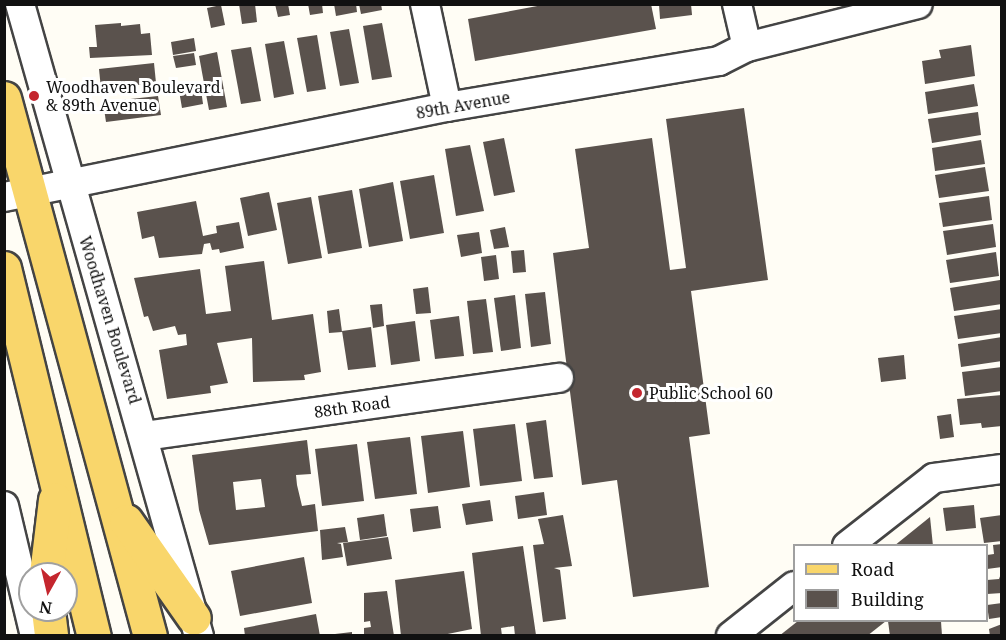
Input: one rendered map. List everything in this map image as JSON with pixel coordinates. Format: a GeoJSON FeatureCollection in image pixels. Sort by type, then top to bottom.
{"type":"FeatureCollection","features":[{"type":"Feature","properties":{"kind":"main road"},"geometry":{"type":"LineString","coordinates":[[4,98],[17,194],[114,506],[150,636]]}},
{"type":"Feature","properties":{"kind":"main road"},"geometry":{"type":"LineString","coordinates":[[4,268],[94,636]]}},
{"type":"Feature","properties":{"kind":"main road"},"geometry":{"type":"LineString","coordinates":[[45,562],[57,490]]}},
{"type":"Feature","properties":{"kind":"main road"},"geometry":{"type":"LineString","coordinates":[[114,506],[196,627]]}},
{"type":"Feature","properties":{"kind":"street","name":"Woodhaven Boulevard"},"geometry":{"type":"LineString","coordinates":[[20,4],[69,184],[145,436],[196,627]]}},
{"type":"Feature","properties":{"kind":"street"},"geometry":{"type":"LineString","coordinates":[[425,4],[447,106]]}},
{"type":"Feature","properties":{"kind":"street"},"geometry":{"type":"LineString","coordinates":[[737,4],[747,47]]}},
{"type":"Feature","properties":{"kind":"street","name":"89th Avenue"},"geometry":{"type":"LineString","coordinates":[[17,194],[447,106],[719,61],[747,47],[918,4]]}},
{"type":"Feature","properties":{"kind":"street","name":"88th Road"},"geometry":{"type":"LineString","coordinates":[[145,436],[559,378]]}},
{"type":"Feature","properties":{"kind":"street"},"geometry":{"type":"LineString","coordinates":[[850,544],[934,478],[1002,469]]}},
{"type":"Feature","properties":{"kind":"street"},"geometry":{"type":"LineString","coordinates":[[4,506],[35,636]]}},
{"type":"Feature","properties":{"kind":"street"},"geometry":{"type":"LineString","coordinates":[[731,636],[793,588]]}},
{"type":"Feature","properties":{"kind":"building"},"geometry":{"type":"Polygon","coordinates":[[[239,4],[255,4],[257,22],[242,24],[239,4]]]}},
{"type":"Feature","properties":{"kind":"building"},"geometry":{"type":"Polygon","coordinates":[[[275,4],[288,4],[290,15],[278,17],[275,4]]]}},
{"type":"Feature","properties":{"kind":"building"},"geometry":{"type":"Polygon","coordinates":[[[308,4],[322,4],[323,13],[310,15],[308,4]]]}},
{"type":"Feature","properties":{"kind":"building"},"geometry":{"type":"Polygon","coordinates":[[[334,4],[356,4],[357,12],[336,16],[334,4]]]}},
{"type":"Feature","properties":{"kind":"building"},"geometry":{"type":"Polygon","coordinates":[[[359,4],[381,4],[382,10],[361,14],[359,4]]]}},
{"type":"Feature","properties":{"kind":"building"},"geometry":{"type":"Polygon","coordinates":[[[548,4],[651,4],[656,29],[475,61],[468,19],[548,4]]]}},
{"type":"Feature","properties":{"kind":"building"},"geometry":{"type":"Polygon","coordinates":[[[659,4],[691,4],[692,15],[660,19],[659,4]]]}},
{"type":"Feature","properties":{"kind":"building"},"geometry":{"type":"Polygon","coordinates":[[[221,5],[225,25],[211,28],[207,8],[221,5]]]}},
{"type":"Feature","properties":{"kind":"building"},"geometry":{"type":"Polygon","coordinates":[[[121,23],[121,26],[140,24],[141,34],[150,33],[152,55],[90,58],[89,47],[97,47],[95,25],[121,23]]]}},
{"type":"Feature","properties":{"kind":"building"},"geometry":{"type":"Polygon","coordinates":[[[382,23],[392,77],[372,80],[363,26],[382,23]]]}},
{"type":"Feature","properties":{"kind":"building"},"geometry":{"type":"Polygon","coordinates":[[[349,29],[359,83],[340,86],[330,32],[349,29]]]}},
{"type":"Feature","properties":{"kind":"building"},"geometry":{"type":"Polygon","coordinates":[[[317,35],[326,89],[307,92],[297,38],[317,35]]]}},
{"type":"Feature","properties":{"kind":"building"},"geometry":{"type":"Polygon","coordinates":[[[194,38],[196,51],[173,55],[171,42],[194,38]]]}},
{"type":"Feature","properties":{"kind":"building"},"geometry":{"type":"Polygon","coordinates":[[[284,41],[294,94],[274,98],[265,44],[284,41]]]}},
{"type":"Feature","properties":{"kind":"building"},"geometry":{"type":"Polygon","coordinates":[[[971,45],[975,76],[925,84],[922,61],[941,58],[939,50],[971,45]]]}},
{"type":"Feature","properties":{"kind":"building"},"geometry":{"type":"Polygon","coordinates":[[[251,47],[261,101],[241,104],[231,50],[251,47]]]}},
{"type":"Feature","properties":{"kind":"building"},"geometry":{"type":"Polygon","coordinates":[[[217,52],[227,107],[209,110],[199,56],[217,52]]]}},
{"type":"Feature","properties":{"kind":"building"},"geometry":{"type":"Polygon","coordinates":[[[194,53],[196,65],[176,68],[173,56],[194,53]]]}},
{"type":"Feature","properties":{"kind":"building"},"geometry":{"type":"Polygon","coordinates":[[[154,63],[156,83],[101,89],[99,69],[154,63]]]}},
{"type":"Feature","properties":{"kind":"building"},"geometry":{"type":"Polygon","coordinates":[[[200,82],[203,104],[182,108],[178,85],[200,82]]]}},
{"type":"Feature","properties":{"kind":"building"},"geometry":{"type":"Polygon","coordinates":[[[974,84],[978,106],[928,114],[925,92],[974,84]]]}},
{"type":"Feature","properties":{"kind":"building"},"geometry":{"type":"Polygon","coordinates":[[[158,96],[161,115],[106,122],[103,102],[158,96]]]}},
{"type":"Feature","properties":{"kind":"building","name":"Public School 60"},"geometry":{"type":"Polygon","coordinates":[[[744,108],[768,280],[691,291],[710,434],[689,437],[709,587],[633,597],[617,480],[582,485],[553,253],[589,248],[575,149],[652,138],[670,270],[686,268],[666,119],[744,108]]]}},
{"type":"Feature","properties":{"kind":"building"},"geometry":{"type":"Polygon","coordinates":[[[978,112],[981,135],[932,143],[928,119],[978,112]]]}},
{"type":"Feature","properties":{"kind":"building"},"geometry":{"type":"Polygon","coordinates":[[[504,138],[515,192],[494,196],[483,142],[504,138]]]}},
{"type":"Feature","properties":{"kind":"building"},"geometry":{"type":"Polygon","coordinates":[[[981,140],[985,164],[935,171],[932,148],[981,140]]]}},
{"type":"Feature","properties":{"kind":"building"},"geometry":{"type":"Polygon","coordinates":[[[470,145],[484,211],[456,216],[445,149],[470,145]]]}},
{"type":"Feature","properties":{"kind":"building"},"geometry":{"type":"Polygon","coordinates":[[[985,167],[989,191],[939,198],[935,175],[985,167]]]}},
{"type":"Feature","properties":{"kind":"building"},"geometry":{"type":"Polygon","coordinates":[[[434,175],[444,233],[410,239],[400,181],[434,175]]]}},
{"type":"Feature","properties":{"kind":"building"},"geometry":{"type":"Polygon","coordinates":[[[393,182],[403,241],[369,247],[359,189],[393,182]]]}},
{"type":"Feature","properties":{"kind":"building"},"geometry":{"type":"Polygon","coordinates":[[[352,190],[362,248],[328,254],[318,196],[352,190]]]}},
{"type":"Feature","properties":{"kind":"building"},"geometry":{"type":"Polygon","coordinates":[[[269,192],[277,230],[248,236],[240,198],[269,192]]]}},
{"type":"Feature","properties":{"kind":"building"},"geometry":{"type":"Polygon","coordinates":[[[989,196],[992,220],[943,227],[939,203],[989,196]]]}},
{"type":"Feature","properties":{"kind":"building"},"geometry":{"type":"Polygon","coordinates":[[[311,197],[322,258],[288,264],[277,203],[311,197]]]}},
{"type":"Feature","properties":{"kind":"building"},"geometry":{"type":"Polygon","coordinates":[[[196,201],[203,236],[217,233],[216,226],[239,222],[244,248],[220,253],[219,249],[212,250],[210,243],[204,244],[202,254],[159,258],[154,236],[142,239],[137,212],[196,201]]]}},
{"type":"Feature","properties":{"kind":"building"},"geometry":{"type":"Polygon","coordinates":[[[993,224],[996,247],[947,255],[943,231],[993,224]]]}},
{"type":"Feature","properties":{"kind":"building"},"geometry":{"type":"Polygon","coordinates":[[[505,227],[509,247],[494,249],[490,230],[505,227]]]}},
{"type":"Feature","properties":{"kind":"building"},"geometry":{"type":"Polygon","coordinates":[[[479,232],[482,253],[461,257],[457,235],[479,232]]]}},
{"type":"Feature","properties":{"kind":"building"},"geometry":{"type":"Polygon","coordinates":[[[524,250],[526,272],[513,273],[511,251],[524,250]]]}},
{"type":"Feature","properties":{"kind":"building"},"geometry":{"type":"Polygon","coordinates":[[[996,252],[999,276],[950,283],[946,260],[996,252]]]}},
{"type":"Feature","properties":{"kind":"building"},"geometry":{"type":"Polygon","coordinates":[[[496,255],[499,279],[484,281],[481,257],[496,255]]]}},
{"type":"Feature","properties":{"kind":"building"},"geometry":{"type":"Polygon","coordinates":[[[264,261],[272,320],[313,314],[321,372],[304,375],[305,380],[253,382],[252,338],[217,343],[228,383],[210,386],[211,393],[167,399],[159,350],[187,345],[186,334],[178,335],[175,326],[153,331],[148,316],[144,317],[134,278],[200,269],[206,314],[231,311],[225,266],[264,261]]]}},
{"type":"Feature","properties":{"kind":"building"},"geometry":{"type":"Polygon","coordinates":[[[1000,280],[1002,304],[954,311],[950,288],[1000,280]]]}},
{"type":"Feature","properties":{"kind":"building"},"geometry":{"type":"Polygon","coordinates":[[[428,287],[431,313],[416,314],[413,289],[428,287]]]}},
{"type":"Feature","properties":{"kind":"building"},"geometry":{"type":"Polygon","coordinates":[[[545,292],[551,344],[531,347],[525,294],[545,292]]]}},
{"type":"Feature","properties":{"kind":"building"},"geometry":{"type":"Polygon","coordinates":[[[515,295],[521,348],[501,351],[494,298],[515,295]]]}},
{"type":"Feature","properties":{"kind":"building"},"geometry":{"type":"Polygon","coordinates":[[[486,299],[493,352],[473,354],[467,301],[486,299]]]}},
{"type":"Feature","properties":{"kind":"building"},"geometry":{"type":"Polygon","coordinates":[[[382,304],[384,326],[373,328],[370,305],[382,304]]]}},
{"type":"Feature","properties":{"kind":"building"},"geometry":{"type":"Polygon","coordinates":[[[339,309],[342,332],[329,333],[327,311],[339,309]]]}},
{"type":"Feature","properties":{"kind":"building"},"geometry":{"type":"Polygon","coordinates":[[[1002,309],[1002,333],[958,339],[954,316],[1002,309]]]}},
{"type":"Feature","properties":{"kind":"building"},"geometry":{"type":"Polygon","coordinates":[[[459,316],[464,356],[435,359],[430,320],[459,316]]]}},
{"type":"Feature","properties":{"kind":"building"},"geometry":{"type":"Polygon","coordinates":[[[415,321],[420,361],[391,365],[386,325],[415,321]]]}},
{"type":"Feature","properties":{"kind":"building"},"geometry":{"type":"Polygon","coordinates":[[[371,327],[376,367],[348,370],[342,331],[371,327]]]}},
{"type":"Feature","properties":{"kind":"building"},"geometry":{"type":"Polygon","coordinates":[[[1002,337],[1002,361],[961,367],[958,344],[1002,337]]]}},
{"type":"Feature","properties":{"kind":"building"},"geometry":{"type":"Polygon","coordinates":[[[904,355],[906,379],[881,382],[878,358],[904,355]]]}},
{"type":"Feature","properties":{"kind":"building"},"geometry":{"type":"Polygon","coordinates":[[[1002,367],[1002,391],[965,396],[962,372],[1002,367]]]}},
{"type":"Feature","properties":{"kind":"building"},"geometry":{"type":"Polygon","coordinates":[[[1002,395],[1002,426],[982,428],[981,423],[960,425],[957,399],[1002,395]]]}},
{"type":"Feature","properties":{"kind":"building"},"geometry":{"type":"Polygon","coordinates":[[[951,414],[954,437],[940,439],[937,416],[951,414]]]}},
{"type":"Feature","properties":{"kind":"building"},"geometry":{"type":"Polygon","coordinates":[[[546,420],[553,477],[534,479],[526,423],[546,420]]]}},
{"type":"Feature","properties":{"kind":"building"},"geometry":{"type":"Polygon","coordinates":[[[515,424],[522,481],[480,486],[473,429],[515,424]]]}},
{"type":"Feature","properties":{"kind":"building"},"geometry":{"type":"Polygon","coordinates":[[[463,431],[470,487],[428,493],[421,436],[463,431]]]}},
{"type":"Feature","properties":{"kind":"building"},"geometry":{"type":"Polygon","coordinates":[[[410,437],[417,494],[375,499],[367,442],[410,437]]]}},
{"type":"Feature","properties":{"kind":"building"},"geometry":{"type":"Polygon","coordinates":[[[307,440],[311,474],[296,475],[297,485],[302,506],[315,504],[318,531],[209,545],[199,510],[192,455],[307,440]],[[261,479],[233,482],[236,510],[265,507],[261,479]]]}},
{"type":"Feature","properties":{"kind":"building"},"geometry":{"type":"Polygon","coordinates":[[[357,444],[364,501],[322,506],[315,449],[357,444]]]}},
{"type":"Feature","properties":{"kind":"building"},"geometry":{"type":"Polygon","coordinates":[[[544,492],[547,515],[518,519],[515,496],[544,492]]]}},
{"type":"Feature","properties":{"kind":"building"},"geometry":{"type":"Polygon","coordinates":[[[490,500],[493,521],[466,525],[462,504],[490,500]]]}},
{"type":"Feature","properties":{"kind":"building"},"geometry":{"type":"Polygon","coordinates":[[[974,505],[976,528],[946,531],[943,508],[974,505]]]}},
{"type":"Feature","properties":{"kind":"building"},"geometry":{"type":"Polygon","coordinates":[[[438,506],[441,528],[413,532],[410,509],[438,506]]]}},
{"type":"Feature","properties":{"kind":"building"},"geometry":{"type":"Polygon","coordinates":[[[384,514],[387,536],[360,540],[357,518],[384,514]]]}},
{"type":"Feature","properties":{"kind":"building"},"geometry":{"type":"Polygon","coordinates":[[[563,515],[572,566],[554,568],[560,570],[566,619],[543,622],[533,545],[544,544],[538,519],[563,515]]]}},
{"type":"Feature","properties":{"kind":"building"},"geometry":{"type":"Polygon","coordinates":[[[1002,515],[1002,541],[984,543],[980,518],[1002,515]]]}},
{"type":"Feature","properties":{"kind":"building"},"geometry":{"type":"Polygon","coordinates":[[[930,517],[933,544],[896,544],[930,517]]]}},
{"type":"Feature","properties":{"kind":"building"},"geometry":{"type":"Polygon","coordinates":[[[345,527],[348,542],[337,543],[341,544],[343,557],[322,560],[320,530],[345,527]]]}},
{"type":"Feature","properties":{"kind":"building"},"geometry":{"type":"Polygon","coordinates":[[[388,537],[392,559],[347,566],[343,543],[388,537]]]}},
{"type":"Feature","properties":{"kind":"building"},"geometry":{"type":"Polygon","coordinates":[[[1002,544],[1002,567],[988,569],[988,555],[994,554],[993,545],[1002,544]]]}},
{"type":"Feature","properties":{"kind":"building"},"geometry":{"type":"Polygon","coordinates":[[[523,546],[536,635],[515,636],[514,626],[501,628],[502,636],[481,636],[472,553],[523,546]]]}},
{"type":"Feature","properties":{"kind":"building"},"geometry":{"type":"Polygon","coordinates":[[[304,557],[312,603],[240,616],[231,571],[304,557]]]}},
{"type":"Feature","properties":{"kind":"building"},"geometry":{"type":"Polygon","coordinates":[[[464,571],[472,629],[438,636],[401,636],[395,580],[464,571]]]}},
{"type":"Feature","properties":{"kind":"building"},"geometry":{"type":"Polygon","coordinates":[[[1002,571],[1002,593],[988,594],[988,580],[999,579],[1002,571]]]}},
{"type":"Feature","properties":{"kind":"building"},"geometry":{"type":"Polygon","coordinates":[[[387,591],[394,636],[364,636],[364,628],[371,627],[370,621],[364,622],[364,593],[387,591]]]}},
{"type":"Feature","properties":{"kind":"building"},"geometry":{"type":"Polygon","coordinates":[[[1002,603],[1002,617],[989,619],[988,605],[1002,603]]]}},
{"type":"Feature","properties":{"kind":"building"},"geometry":{"type":"Polygon","coordinates":[[[316,614],[320,636],[245,636],[244,628],[316,614]]]}},
{"type":"Feature","properties":{"kind":"building"},"geometry":{"type":"Polygon","coordinates":[[[797,622],[885,622],[867,636],[779,636],[797,622]]]}},
{"type":"Feature","properties":{"kind":"building"},"geometry":{"type":"Polygon","coordinates":[[[888,622],[941,622],[942,636],[890,636],[888,622]]]}},
{"type":"Feature","properties":{"kind":"building"},"geometry":{"type":"Polygon","coordinates":[[[1002,624],[1002,636],[990,636],[989,629],[1002,624]]]}},
{"type":"Feature","properties":{"kind":"building"},"geometry":{"type":"Polygon","coordinates":[[[352,632],[352,636],[335,636],[335,634],[352,632]]]}},
{"type":"Feature","properties":{"kind":"place","name":"Woodhaven Boulevard & 89th Avenue"},"geometry":{"type":"Point","coordinates":[34,96]}},
{"type":"Feature","properties":{"kind":"place","name":"Public School 60"},"geometry":{"type":"Point","coordinates":[637,393]}}]}
